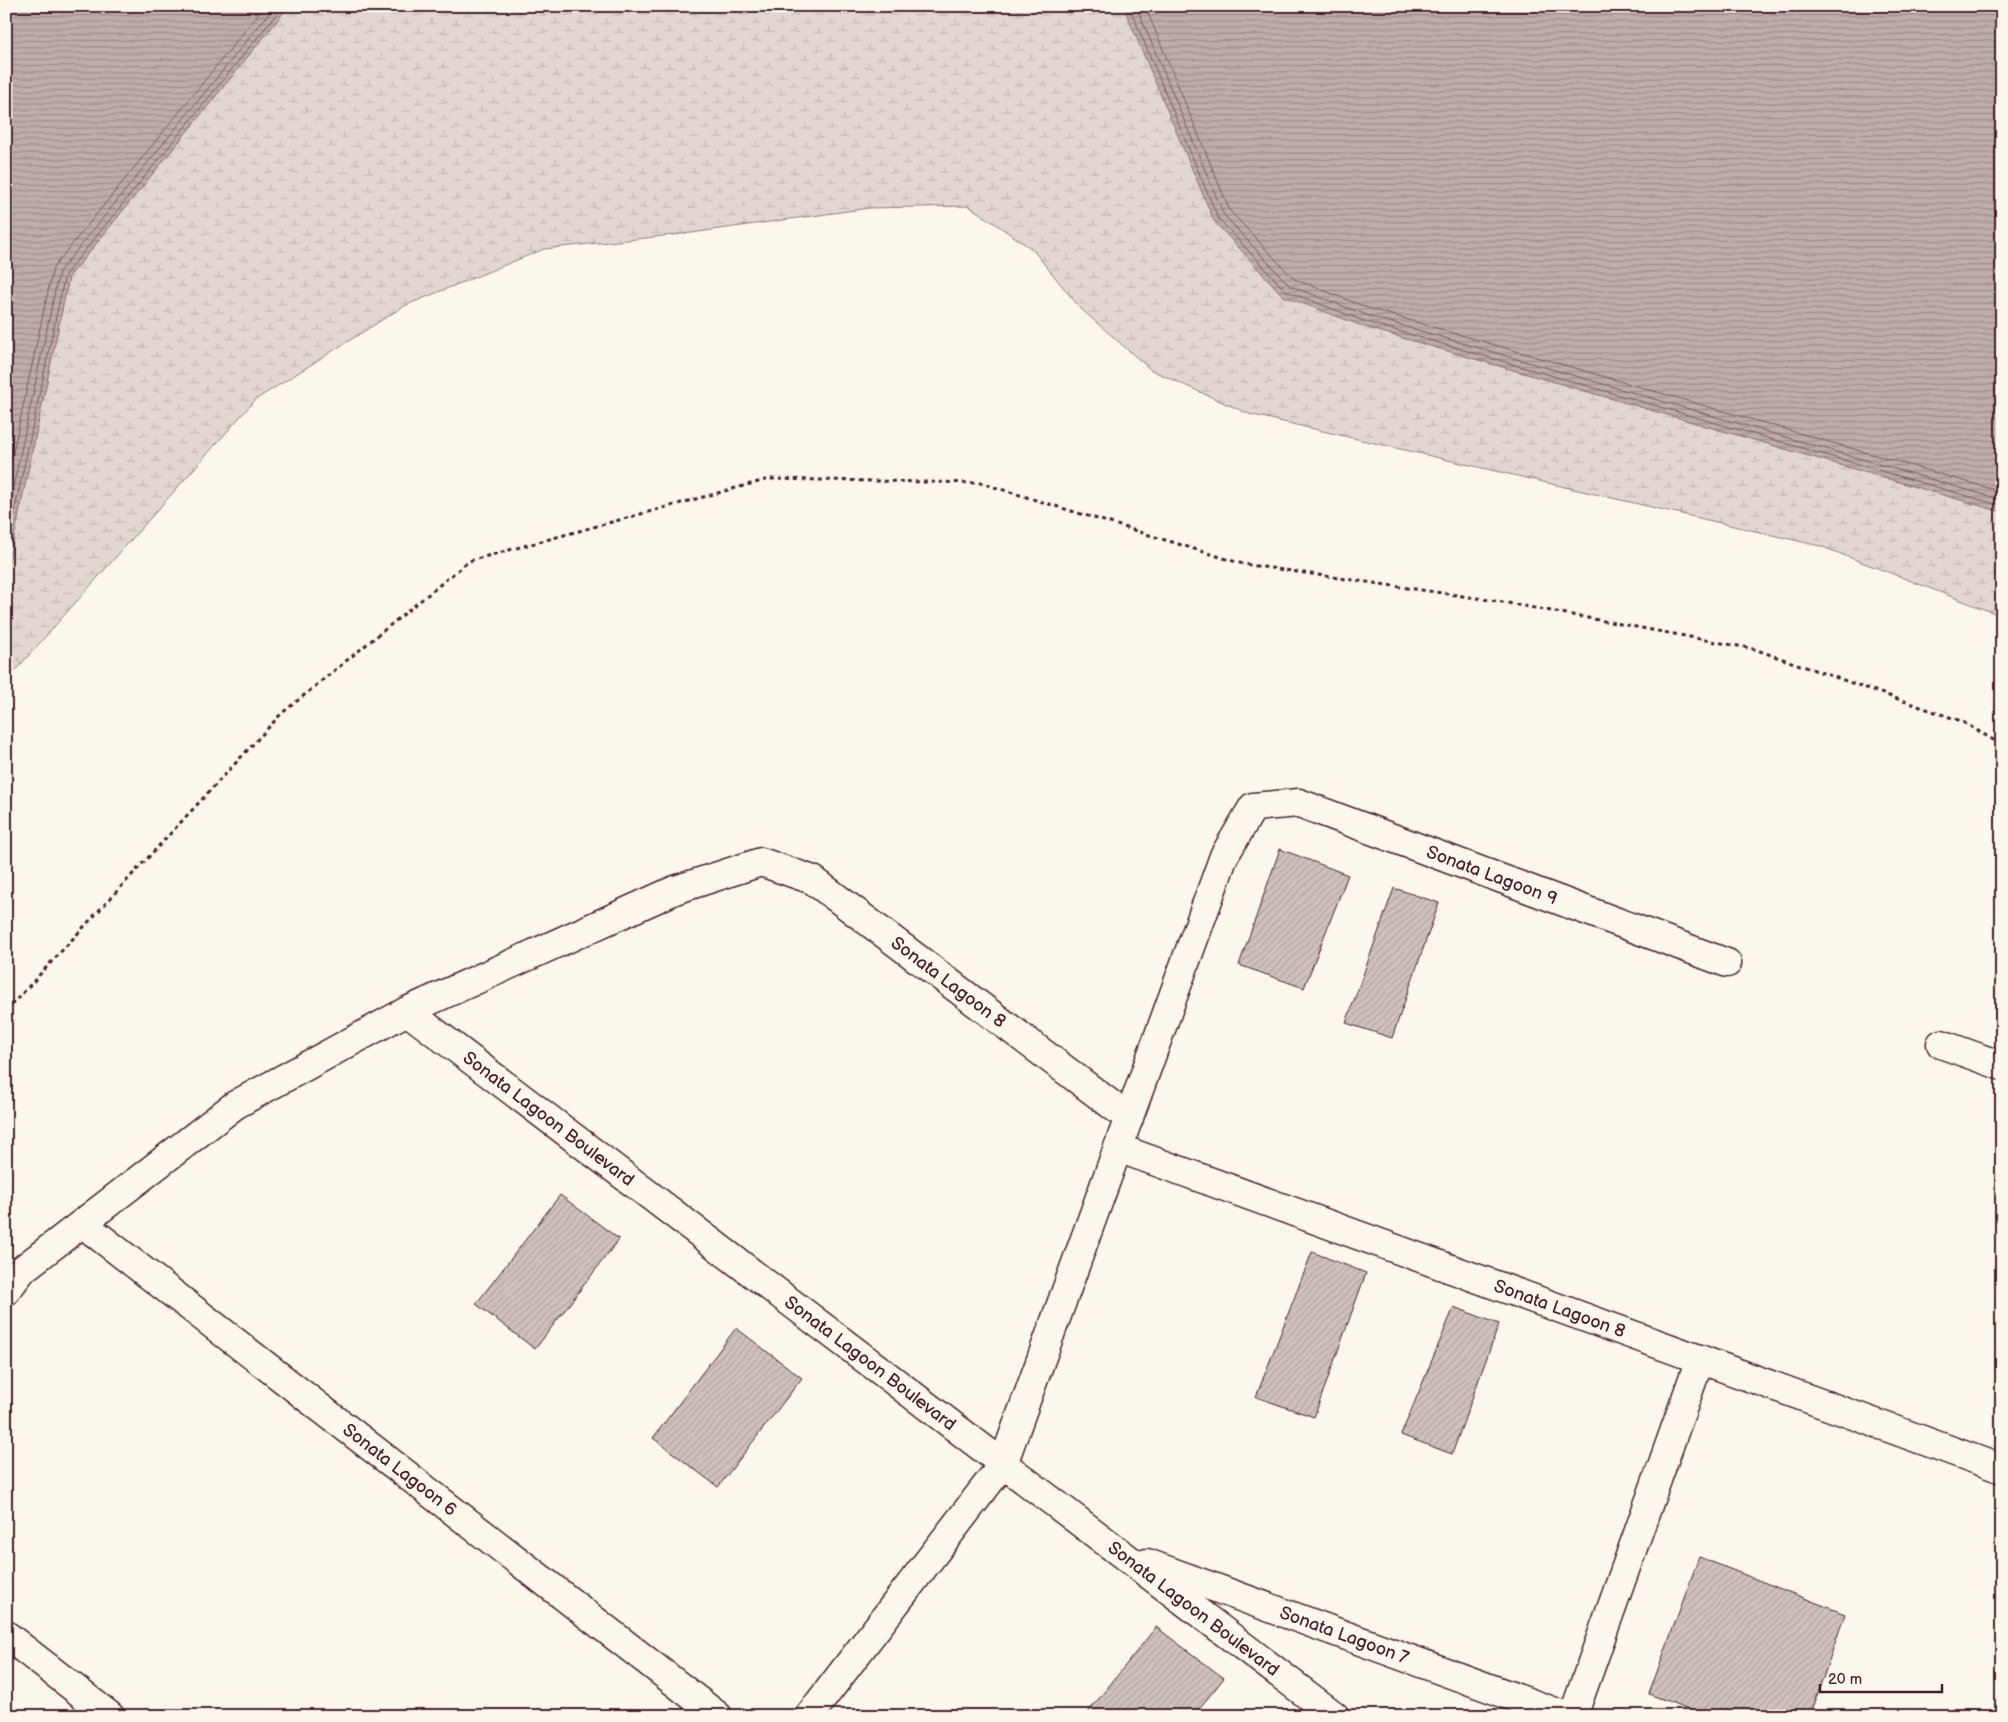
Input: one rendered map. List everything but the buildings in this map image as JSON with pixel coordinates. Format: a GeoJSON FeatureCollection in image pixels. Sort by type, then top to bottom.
{"type":"FeatureCollection","features":[{"type":"Feature","properties":{"kind":"street","name":"Sonata Lagoon 9"},"geometry":{"type":"LineString","coordinates":[[1129,1118],[1224,856],[1253,807],[1299,803],[1727,963]]}},
{"type":"Feature","properties":{"kind":"street","name":"Sonata Lagoon 8"},"geometry":{"type":"LineString","coordinates":[[407,1011],[675,890],[761,862],[813,880],[1129,1118]]}},
{"type":"Feature","properties":{"kind":"street"},"geometry":{"type":"LineString","coordinates":[[6,1291],[23,1269],[235,1105],[407,1011]]}},
{"type":"Feature","properties":{"kind":"street","name":"Sonata Lagoon Boulevard"},"geometry":{"type":"LineString","coordinates":[[407,1011],[1335,1716]]}},
{"type":"Feature","properties":{"kind":"street"},"geometry":{"type":"LineString","coordinates":[[1941,1044],[2002,1066]]}},
{"type":"Feature","properties":{"kind":"street"},"geometry":{"type":"LineString","coordinates":[[809,1716],[1003,1464],[1129,1118]]}},
{"type":"Feature","properties":{"kind":"street","name":"Sonata Lagoon 8"},"geometry":{"type":"LineString","coordinates":[[1118,1148],[2002,1469]]}},
{"type":"Feature","properties":{"kind":"street","name":"Sonata Lagoon 6"},"geometry":{"type":"LineString","coordinates":[[83,1224],[718,1716]]}},
{"type":"Feature","properties":{"kind":"street"},"geometry":{"type":"LineString","coordinates":[[1573,1716],[1700,1359]]}},
{"type":"Feature","properties":{"kind":"street","name":"Sonata Lagoon 7"},"geometry":{"type":"LineString","coordinates":[[1122,1554],[1566,1716]]}},
{"type":"Feature","properties":{"kind":"street"},"geometry":{"type":"LineString","coordinates":[[6,1635],[110,1716]]}},
{"type":"Feature","properties":{"kind":"path"},"geometry":{"type":"LineString","coordinates":[[6,1011],[281,714],[469,560],[769,479],[982,483],[1243,564],[1497,601],[1754,649],[1961,721],[2002,745]]}},
{"type":"Feature","properties":{"kind":"green space"},"geometry":{"type":"Polygon","coordinates":[[[289,6],[1123,6],[1129,18],[1365,327],[2002,512],[2002,616],[1820,546],[1249,414],[1151,370],[1081,309],[1032,249],[969,206],[869,208],[691,233],[544,249],[404,306],[255,400],[6,681],[6,575],[69,277],[289,6]]]}},
{"type":"Feature","properties":{"kind":"water"},"geometry":{"type":"Polygon","coordinates":[[[6,6],[289,6],[69,277],[6,575],[6,6]]]}},
{"type":"Feature","properties":{"kind":"water"},"geometry":{"type":"Polygon","coordinates":[[[1123,6],[2002,6],[2002,512],[1365,327],[1283,296],[1214,221],[1123,6]]]}}]}
